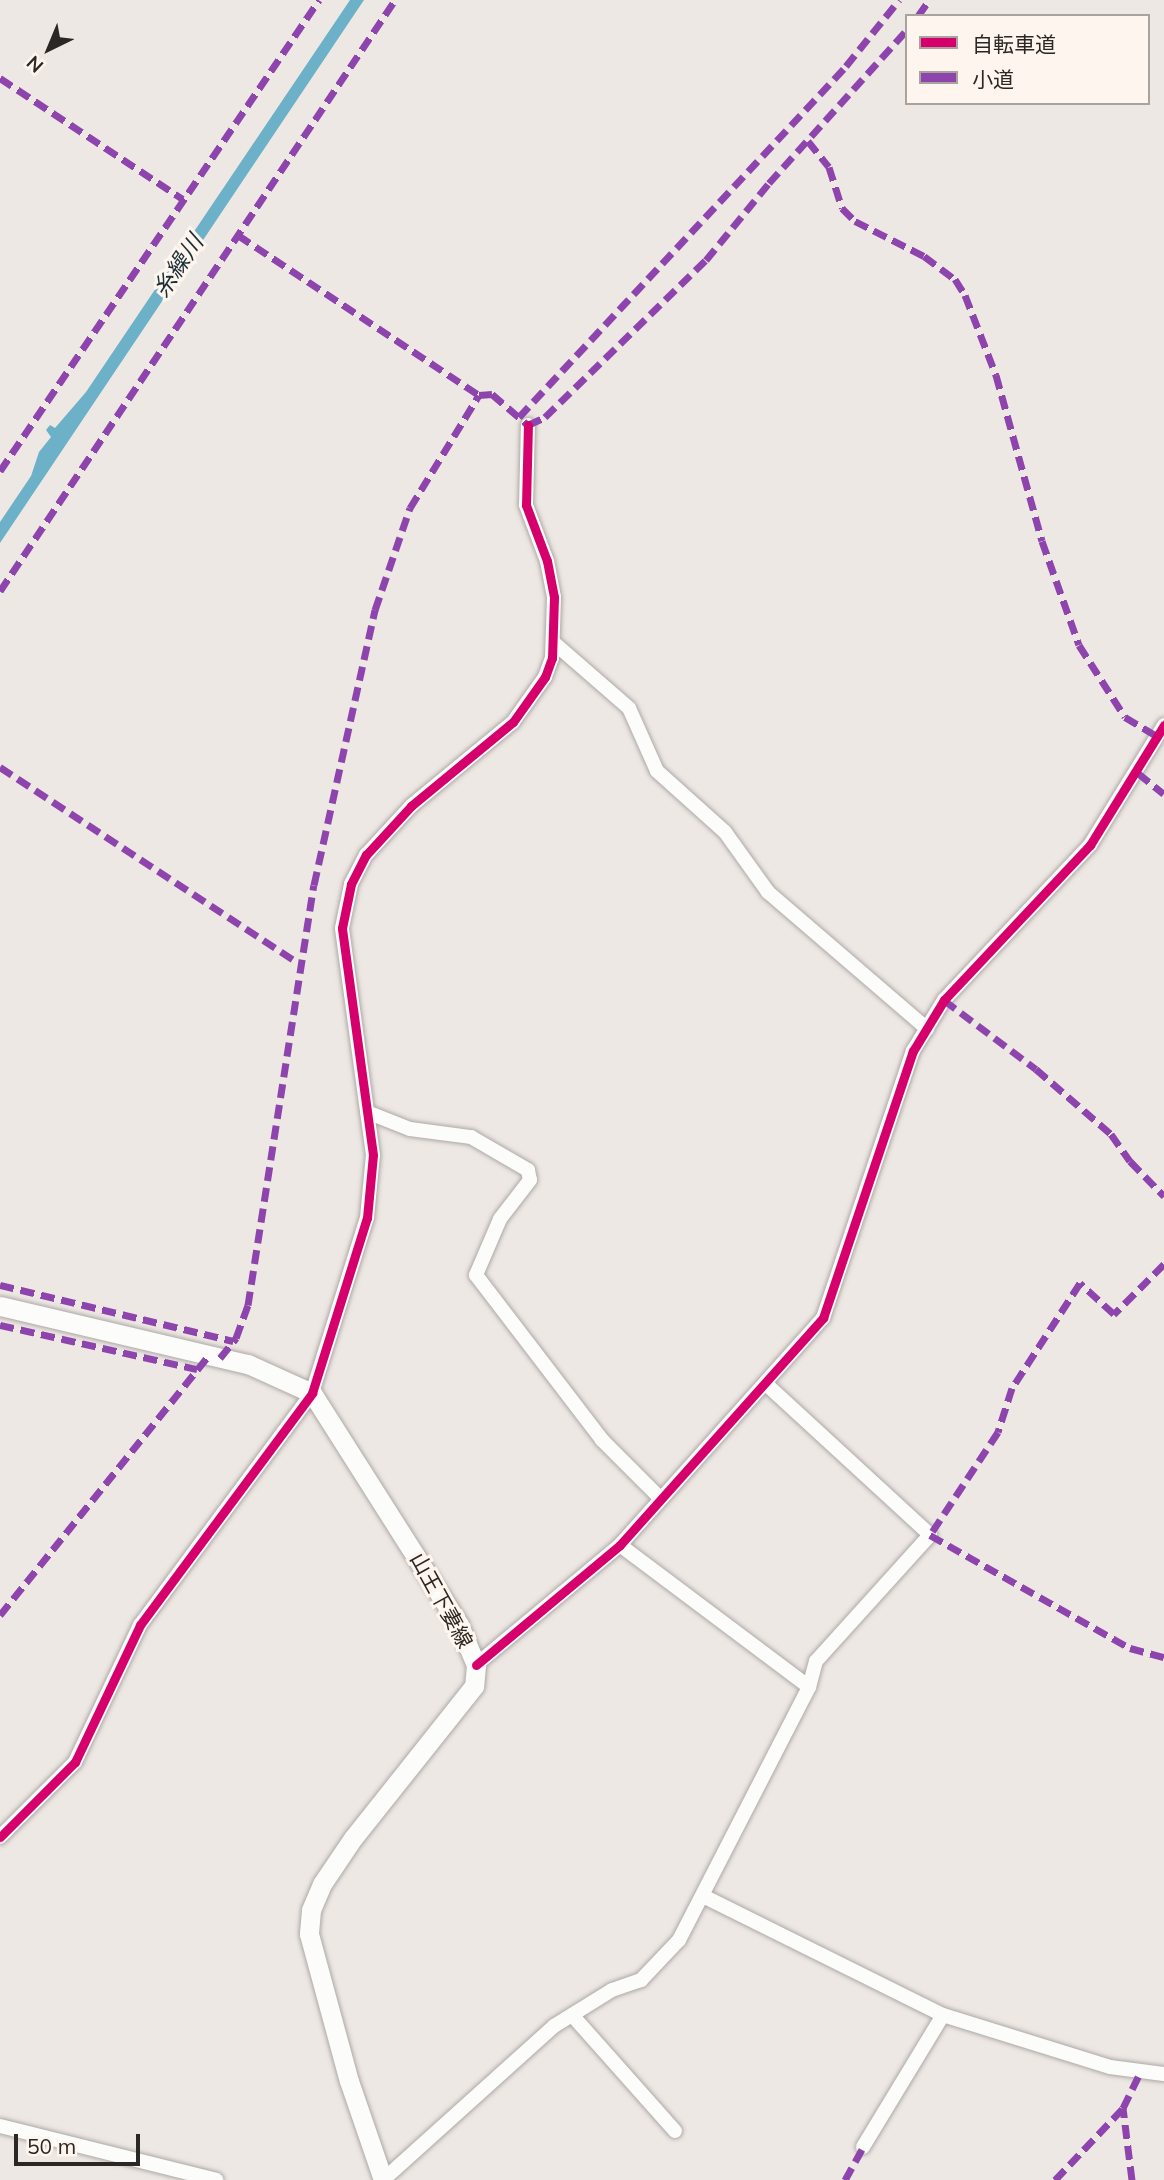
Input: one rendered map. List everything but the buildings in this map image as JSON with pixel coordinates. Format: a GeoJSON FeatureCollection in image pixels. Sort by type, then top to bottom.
{"type":"FeatureCollection","features":[{"type":"Feature","properties":{"kind":"main road"},"geometry":{"type":"LineString","coordinates":[[0,1306],[248,1364],[312,1393]]}},
{"type":"Feature","properties":{"kind":"main road","name":"山王下妻線"},"geometry":{"type":"LineString","coordinates":[[312,1393],[408,1539],[459,1625],[477,1665],[466,1700],[353,1838],[322,1884],[311,1910],[309,1934],[349,2081],[383,2180]]}},
{"type":"Feature","properties":{"kind":"street"},"geometry":{"type":"LineString","coordinates":[[0,1837],[75,1762],[139,1625],[312,1393],[367,1218],[373,1155],[342,928],[351,884],[366,855],[411,806],[513,722],[545,677],[553,642],[554,597],[547,561],[526,505],[528,425]]}},
{"type":"Feature","properties":{"kind":"street"},"geometry":{"type":"LineString","coordinates":[[553,642],[629,708],[657,771],[725,832],[768,892],[927,1029]]}},
{"type":"Feature","properties":{"kind":"street"},"geometry":{"type":"LineString","coordinates":[[477,1665],[620,1545],[823,1318],[913,1051],[944,1000],[1090,845],[1164,725]]}},
{"type":"Feature","properties":{"kind":"street"},"geometry":{"type":"LineString","coordinates":[[367,1112],[410,1129],[471,1137],[528,1170],[530,1180],[500,1219],[476,1275],[602,1440],[661,1499]]}},
{"type":"Feature","properties":{"kind":"street"},"geometry":{"type":"LineString","coordinates":[[383,2180],[554,2026],[612,1990],[641,1980],[679,1940],[809,1687],[816,1661],[930,1535],[766,1384]]}},
{"type":"Feature","properties":{"kind":"street"},"geometry":{"type":"LineString","coordinates":[[620,1545],[809,1687]]}},
{"type":"Feature","properties":{"kind":"street"},"geometry":{"type":"LineString","coordinates":[[703,1896],[943,2015],[1110,2067],[1164,2074]]}},
{"type":"Feature","properties":{"kind":"street"},"geometry":{"type":"LineString","coordinates":[[572,2015],[675,2131]]}},
{"type":"Feature","properties":{"kind":"street"},"geometry":{"type":"LineString","coordinates":[[863,2147],[943,2015]]}},
{"type":"Feature","properties":{"kind":"street"},"geometry":{"type":"LineString","coordinates":[[0,2126],[216,2180]]}},
{"type":"Feature","properties":{"kind":"water","name":"糸繰川"},"geometry":{"type":"Polygon","coordinates":[[[350,0],[364,0],[0,543],[0,522],[31,476],[39,452],[51,437],[46,430],[50,425],[55,428],[86,392],[350,0]]]}},
{"type":"Feature","properties":{"kind":"marked path"},"geometry":{"type":"LineString","coordinates":[[0,471],[319,0]]}},
{"type":"Feature","properties":{"kind":"marked path"},"geometry":{"type":"LineString","coordinates":[[0,591],[395,0]]}},
{"type":"Feature","properties":{"kind":"marked path"},"geometry":{"type":"LineString","coordinates":[[519,417],[846,66],[899,0]]}},
{"type":"Feature","properties":{"kind":"marked path"},"geometry":{"type":"LineString","coordinates":[[919,14],[929,0]]}},
{"type":"Feature","properties":{"kind":"marked path"},"geometry":{"type":"LineString","coordinates":[[220,1358],[236,1338],[248,1305],[314,885],[375,610],[410,508],[479,395],[492,394],[528,425],[545,417],[706,260],[769,183],[905,32]]}},
{"type":"Feature","properties":{"kind":"marked path"},"geometry":{"type":"LineString","coordinates":[[0,78],[183,199]]}},
{"type":"Feature","properties":{"kind":"marked path"},"geometry":{"type":"LineString","coordinates":[[808,141],[829,167],[842,208],[855,221],[924,256],[955,279],[965,295],[996,375],[1042,541],[1079,645],[1125,717],[1158,737]]}},
{"type":"Feature","properties":{"kind":"marked path"},"geometry":{"type":"LineString","coordinates":[[238,235],[479,395]]}},
{"type":"Feature","properties":{"kind":"marked path"},"geometry":{"type":"LineString","coordinates":[[0,767],[297,962]]}},
{"type":"Feature","properties":{"kind":"marked path"},"geometry":{"type":"LineString","coordinates":[[1138,773],[1164,794]]}},
{"type":"Feature","properties":{"kind":"marked path"},"geometry":{"type":"LineString","coordinates":[[944,1000],[1036,1069],[1111,1134],[1130,1161],[1164,1196]]}},
{"type":"Feature","properties":{"kind":"marked path"},"geometry":{"type":"LineString","coordinates":[[1164,1264],[1114,1314],[1080,1283],[1012,1388],[998,1432],[930,1535],[1130,1648],[1164,1657]]}},
{"type":"Feature","properties":{"kind":"marked path"},"geometry":{"type":"LineString","coordinates":[[0,1285],[233,1341]]}},
{"type":"Feature","properties":{"kind":"marked path"},"geometry":{"type":"LineString","coordinates":[[0,1325],[197,1369]]}},
{"type":"Feature","properties":{"kind":"marked path"},"geometry":{"type":"LineString","coordinates":[[0,1615],[209,1355]]}},
{"type":"Feature","properties":{"kind":"marked path"},"geometry":{"type":"LineString","coordinates":[[1132,2180],[1123,2108],[1141,2071]]}},
{"type":"Feature","properties":{"kind":"marked path"},"geometry":{"type":"LineString","coordinates":[[1055,2180],[1123,2108]]}},
{"type":"Feature","properties":{"kind":"marked path"},"geometry":{"type":"LineString","coordinates":[[845,2180],[863,2147]]}},
{"type":"Feature","properties":{"kind":"cycle path"},"geometry":{"type":"LineString","coordinates":[[0,1837],[75,1762],[140,1625],[312,1393],[367,1218],[373,1155],[342,928],[351,884],[366,855],[411,806],[513,722],[545,677],[552,658],[554,597],[547,561],[526,505],[528,425]]}},
{"type":"Feature","properties":{"kind":"cycle path"},"geometry":{"type":"LineString","coordinates":[[476,1665],[620,1545],[823,1318],[913,1051],[944,1000],[1090,845],[1164,725]]}}]}
